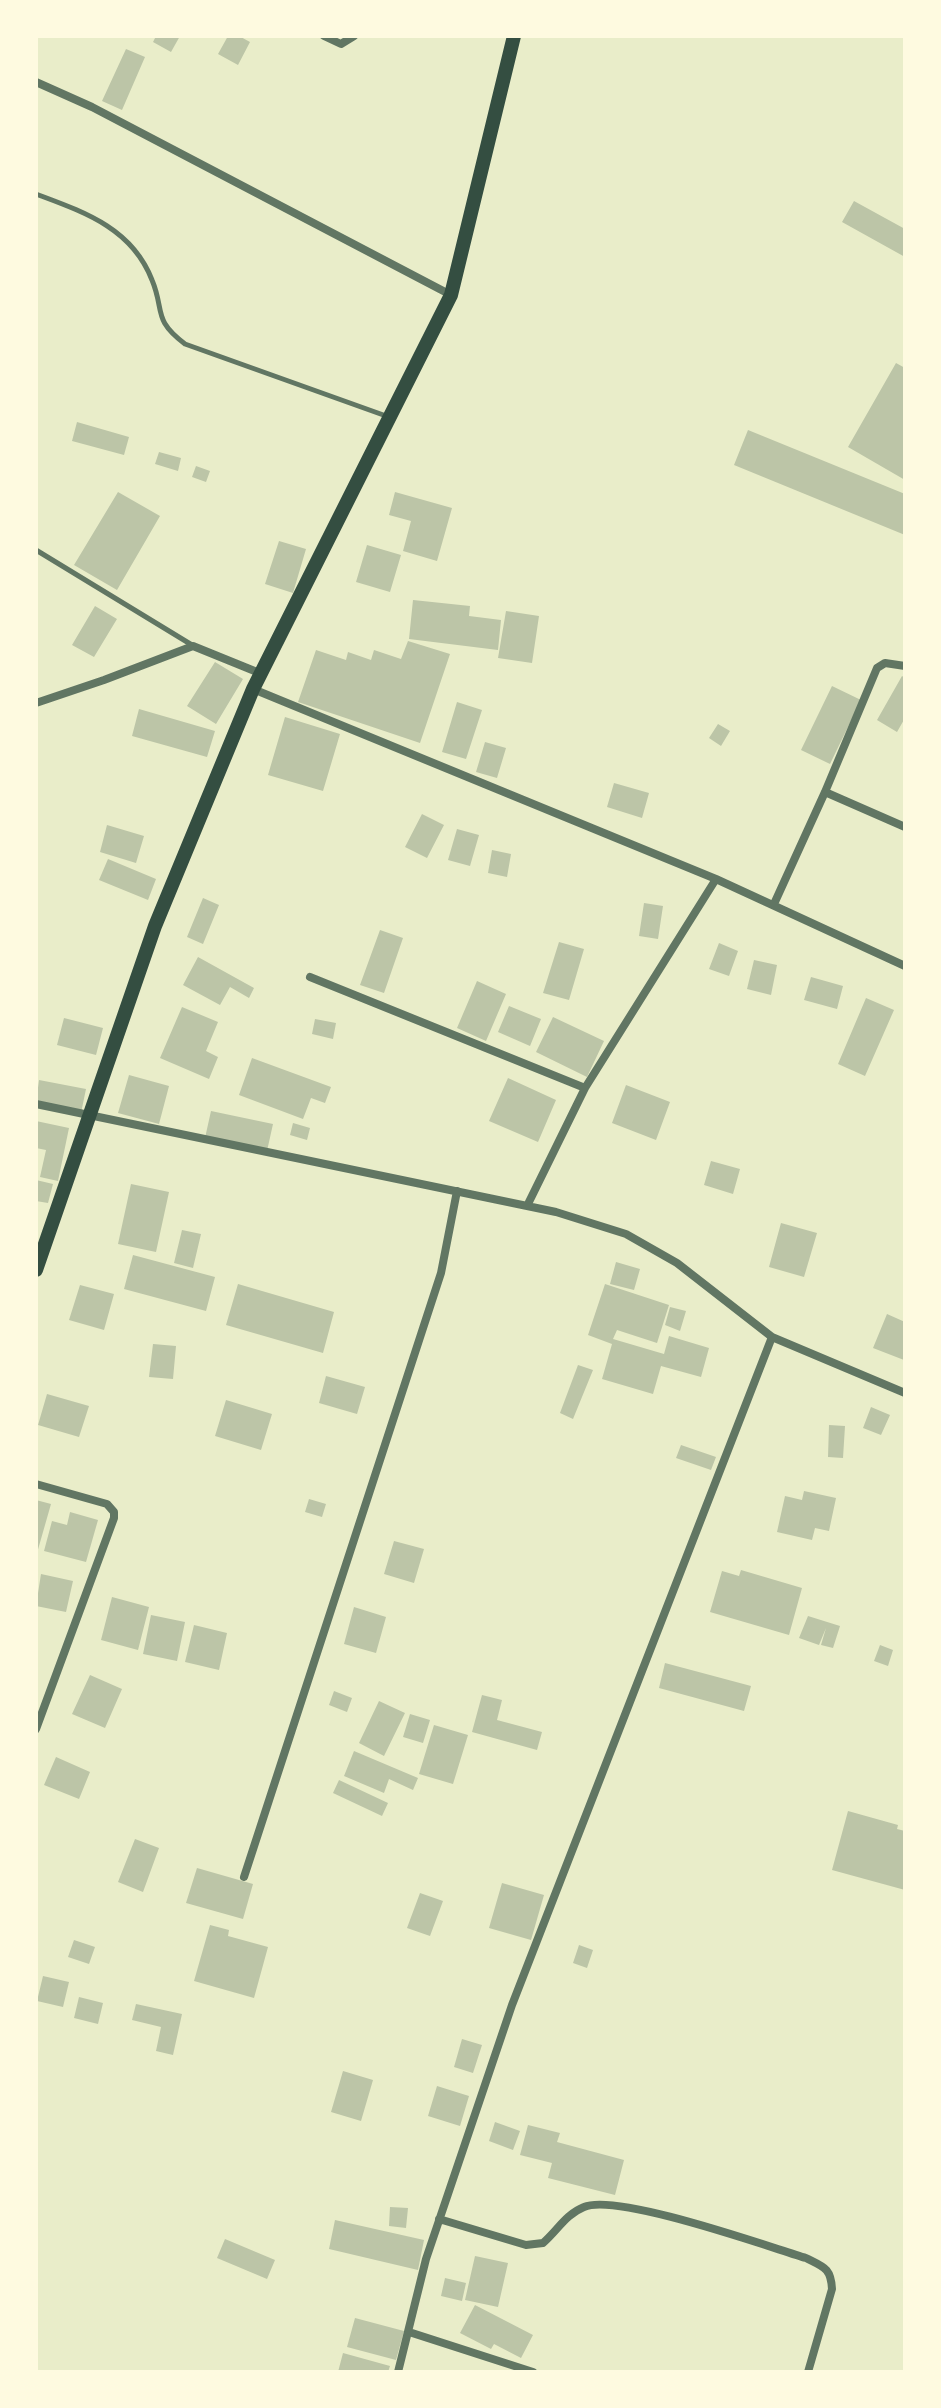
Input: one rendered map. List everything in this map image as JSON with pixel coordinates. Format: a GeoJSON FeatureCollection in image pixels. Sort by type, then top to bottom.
{"type":"FeatureCollection","features":[{"type":"Feature","properties":{"kind":"main road"},"geometry":{"type":"LineString","coordinates":[[36,1270],[155,926],[253,689],[451,295],[514,36]]}},
{"type":"Feature","properties":{"kind":"street"},"geometry":{"type":"LineString","coordinates":[[324,36],[341,44],[354,36]]}},
{"type":"Feature","properties":{"kind":"street"},"geometry":{"type":"LineString","coordinates":[[36,82],[92,107],[451,295]]}},
{"type":"Feature","properties":{"kind":"street"},"geometry":{"type":"LineString","coordinates":[[36,703],[193,646],[262,674]]}},
{"type":"Feature","properties":{"kind":"street"},"geometry":{"type":"LineString","coordinates":[[774,904],[877,668],[885,663],[905,666]]}},
{"type":"Feature","properties":{"kind":"street"},"geometry":{"type":"LineString","coordinates":[[253,689],[716,879],[905,966]]}},
{"type":"Feature","properties":{"kind":"street"},"geometry":{"type":"LineString","coordinates":[[825,792],[905,827]]}},
{"type":"Feature","properties":{"kind":"street"},"geometry":{"type":"LineString","coordinates":[[527,1206],[585,1088],[716,879]]}},
{"type":"Feature","properties":{"kind":"street"},"geometry":{"type":"LineString","coordinates":[[310,977],[585,1088]]}},
{"type":"Feature","properties":{"kind":"street"},"geometry":{"type":"LineString","coordinates":[[36,1104],[556,1212],[626,1234],[677,1263],[772,1337],[905,1393]]}},
{"type":"Feature","properties":{"kind":"street"},"geometry":{"type":"LineString","coordinates":[[244,1877],[441,1273],[457,1191]]}},
{"type":"Feature","properties":{"kind":"street"},"geometry":{"type":"LineString","coordinates":[[398,2372],[426,2259],[512,2005],[772,1337]]}},
{"type":"Feature","properties":{"kind":"street"},"geometry":{"type":"LineString","coordinates":[[36,1484],[107,1504],[114,1512],[114,1518],[36,1729]]}},
{"type":"Feature","properties":{"kind":"street"},"geometry":{"type":"LineString","coordinates":[[439,2219],[526,2245],[543,2243],[571,2212],[587,2205],[607,2204],[684,2221],[806,2258],[825,2267],[831,2276],[832,2289],[808,2372]]}},
{"type":"Feature","properties":{"kind":"street"},"geometry":{"type":"LineString","coordinates":[[409,2332],[533,2372]]}},
{"type":"Feature","properties":{"kind":"lane"},"geometry":{"type":"LineString","coordinates":[[36,194],[109,225],[126,239],[139,253],[153,282],[158,314],[170,332],[185,344],[390,418]]}},
{"type":"Feature","properties":{"kind":"lane"},"geometry":{"type":"LineString","coordinates":[[36,550],[193,646]]}},
{"type":"Feature","properties":{"kind":"building"},"geometry":{"type":"Polygon","coordinates":[[[156,36],[180,36],[171,52],[153,42],[156,36]]]}},
{"type":"Feature","properties":{"kind":"building"},"geometry":{"type":"Polygon","coordinates":[[[228,36],[239,36],[250,42],[238,65],[218,54],[228,36]]]}},
{"type":"Feature","properties":{"kind":"building"},"geometry":{"type":"Polygon","coordinates":[[[126,49],[145,57],[122,110],[102,101],[126,49]]]}},
{"type":"Feature","properties":{"kind":"building"},"geometry":{"type":"Polygon","coordinates":[[[854,201],[905,229],[905,257],[842,222],[854,201]]]}},
{"type":"Feature","properties":{"kind":"building"},"geometry":{"type":"Polygon","coordinates":[[[896,363],[905,368],[905,480],[848,447],[896,363]]]}},
{"type":"Feature","properties":{"kind":"building"},"geometry":{"type":"Polygon","coordinates":[[[77,422],[129,437],[124,455],[72,441],[77,422]]]}},
{"type":"Feature","properties":{"kind":"building"},"geometry":{"type":"Polygon","coordinates":[[[748,430],[905,494],[905,535],[734,465],[748,430]]]}},
{"type":"Feature","properties":{"kind":"building"},"geometry":{"type":"Polygon","coordinates":[[[159,452],[181,458],[178,471],[155,464],[159,452]]]}},
{"type":"Feature","properties":{"kind":"building"},"geometry":{"type":"Polygon","coordinates":[[[196,466],[210,471],[206,482],[192,477],[196,466]]]}},
{"type":"Feature","properties":{"kind":"building"},"geometry":{"type":"Polygon","coordinates":[[[118,492],[160,516],[117,590],[74,565],[118,492]]]}},
{"type":"Feature","properties":{"kind":"building"},"geometry":{"type":"Polygon","coordinates":[[[395,492],[452,508],[437,561],[403,551],[411,521],[389,515],[395,492]]]}},
{"type":"Feature","properties":{"kind":"building"},"geometry":{"type":"Polygon","coordinates":[[[279,541],[306,549],[293,593],[265,584],[279,541]]]}},
{"type":"Feature","properties":{"kind":"building"},"geometry":{"type":"Polygon","coordinates":[[[367,545],[401,555],[390,592],[356,582],[367,545]]]}},
{"type":"Feature","properties":{"kind":"building"},"geometry":{"type":"Polygon","coordinates":[[[413,600],[470,606],[469,616],[501,620],[498,650],[409,639],[413,600]]]}},
{"type":"Feature","properties":{"kind":"building"},"geometry":{"type":"Polygon","coordinates":[[[95,606],[117,619],[94,657],[72,645],[95,606]]]}},
{"type":"Feature","properties":{"kind":"building"},"geometry":{"type":"Polygon","coordinates":[[[506,611],[539,616],[532,663],[498,658],[506,611]]]}},
{"type":"Feature","properties":{"kind":"building"},"geometry":{"type":"Polygon","coordinates":[[[408,641],[450,654],[420,743],[298,702],[316,650],[346,660],[348,652],[371,660],[374,650],[401,659],[408,641]]]}},
{"type":"Feature","properties":{"kind":"building"},"geometry":{"type":"Polygon","coordinates":[[[215,662],[243,679],[216,724],[187,706],[215,662]]]}},
{"type":"Feature","properties":{"kind":"building"},"geometry":{"type":"Polygon","coordinates":[[[902,676],[905,678],[905,718],[897,732],[877,720],[902,676]]]}},
{"type":"Feature","properties":{"kind":"building"},"geometry":{"type":"Polygon","coordinates":[[[832,686],[861,700],[830,764],[801,750],[832,686]]]}},
{"type":"Feature","properties":{"kind":"building"},"geometry":{"type":"Polygon","coordinates":[[[457,702],[482,710],[466,759],[442,752],[457,702]]]}},
{"type":"Feature","properties":{"kind":"building"},"geometry":{"type":"Polygon","coordinates":[[[139,709],[215,731],[207,757],[132,736],[139,709]]]}},
{"type":"Feature","properties":{"kind":"building"},"geometry":{"type":"Polygon","coordinates":[[[285,717],[340,734],[323,791],[268,775],[285,717]]]}},
{"type":"Feature","properties":{"kind":"building"},"geometry":{"type":"Polygon","coordinates":[[[718,724],[730,731],[721,746],[709,738],[718,724]]]}},
{"type":"Feature","properties":{"kind":"building"},"geometry":{"type":"Polygon","coordinates":[[[485,742],[506,748],[497,778],[476,772],[485,742]]]}},
{"type":"Feature","properties":{"kind":"building"},"geometry":{"type":"Polygon","coordinates":[[[614,783],[649,793],[642,818],[607,807],[614,783]]]}},
{"type":"Feature","properties":{"kind":"building"},"geometry":{"type":"Polygon","coordinates":[[[422,814],[444,825],[427,858],[405,847],[422,814]]]}},
{"type":"Feature","properties":{"kind":"building"},"geometry":{"type":"Polygon","coordinates":[[[107,825],[144,836],[136,863],[100,852],[107,825]]]}},
{"type":"Feature","properties":{"kind":"building"},"geometry":{"type":"Polygon","coordinates":[[[457,829],[479,835],[470,866],[448,860],[457,829]]]}},
{"type":"Feature","properties":{"kind":"building"},"geometry":{"type":"Polygon","coordinates":[[[492,850],[511,854],[507,877],[488,873],[492,850]]]}},
{"type":"Feature","properties":{"kind":"building"},"geometry":{"type":"Polygon","coordinates":[[[108,859],[156,879],[148,900],[99,880],[108,859]]]}},
{"type":"Feature","properties":{"kind":"building"},"geometry":{"type":"Polygon","coordinates":[[[203,898],[219,905],[203,944],[187,937],[203,898]]]}},
{"type":"Feature","properties":{"kind":"building"},"geometry":{"type":"Polygon","coordinates":[[[644,903],[663,906],[658,939],[639,936],[644,903]]]}},
{"type":"Feature","properties":{"kind":"building"},"geometry":{"type":"Polygon","coordinates":[[[380,930],[403,938],[384,993],[360,985],[380,930]]]}},
{"type":"Feature","properties":{"kind":"building"},"geometry":{"type":"Polygon","coordinates":[[[559,942],[584,949],[569,1000],[543,993],[559,942]]]}},
{"type":"Feature","properties":{"kind":"building"},"geometry":{"type":"Polygon","coordinates":[[[719,943],[738,951],[729,976],[709,969],[719,943]]]}},
{"type":"Feature","properties":{"kind":"building"},"geometry":{"type":"Polygon","coordinates":[[[198,957],[254,988],[249,998],[230,987],[220,1005],[183,985],[198,957]]]}},
{"type":"Feature","properties":{"kind":"building"},"geometry":{"type":"Polygon","coordinates":[[[754,960],[777,965],[771,995],[747,989],[754,960]]]}},
{"type":"Feature","properties":{"kind":"building"},"geometry":{"type":"Polygon","coordinates":[[[811,977],[843,986],[837,1009],[804,1000],[811,977]]]}},
{"type":"Feature","properties":{"kind":"building"},"geometry":{"type":"Polygon","coordinates":[[[477,981],[506,994],[486,1041],[457,1028],[477,981]]]}},
{"type":"Feature","properties":{"kind":"building"},"geometry":{"type":"Polygon","coordinates":[[[866,998],[894,1010],[865,1076],[838,1064],[866,998]]]}},
{"type":"Feature","properties":{"kind":"building"},"geometry":{"type":"Polygon","coordinates":[[[509,1006],[541,1019],[530,1046],[498,1032],[509,1006]]]}},
{"type":"Feature","properties":{"kind":"building"},"geometry":{"type":"Polygon","coordinates":[[[182,1007],[218,1022],[206,1051],[218,1057],[209,1079],[160,1058],[182,1007]]]}},
{"type":"Feature","properties":{"kind":"building"},"geometry":{"type":"Polygon","coordinates":[[[553,1017],[604,1041],[587,1077],[536,1052],[553,1017]]]}},
{"type":"Feature","properties":{"kind":"building"},"geometry":{"type":"Polygon","coordinates":[[[64,1018],[103,1028],[96,1055],[57,1045],[64,1018]]]}},
{"type":"Feature","properties":{"kind":"building"},"geometry":{"type":"Polygon","coordinates":[[[315,1019],[336,1023],[333,1039],[312,1034],[315,1019]]]}},
{"type":"Feature","properties":{"kind":"building"},"geometry":{"type":"Polygon","coordinates":[[[252,1058],[331,1087],[325,1103],[311,1098],[303,1119],[239,1095],[252,1058]]]}},
{"type":"Feature","properties":{"kind":"building"},"geometry":{"type":"Polygon","coordinates":[[[129,1075],[169,1086],[159,1124],[118,1113],[129,1075]]]}},
{"type":"Feature","properties":{"kind":"building"},"geometry":{"type":"Polygon","coordinates":[[[508,1078],[556,1100],[538,1142],[489,1121],[508,1078]]]}},
{"type":"Feature","properties":{"kind":"building"},"geometry":{"type":"Polygon","coordinates":[[[39,1080],[86,1089],[81,1113],[36,1103],[39,1080]]]}},
{"type":"Feature","properties":{"kind":"building"},"geometry":{"type":"Polygon","coordinates":[[[626,1085],[670,1102],[656,1140],[612,1123],[626,1085]]]}},
{"type":"Feature","properties":{"kind":"building"},"geometry":{"type":"Polygon","coordinates":[[[211,1111],[273,1124],[267,1151],[205,1138],[211,1111]]]}},
{"type":"Feature","properties":{"kind":"building"},"geometry":{"type":"Polygon","coordinates":[[[36,1121],[69,1128],[58,1181],[40,1177],[46,1150],[36,1148],[36,1121]]]}},
{"type":"Feature","properties":{"kind":"building"},"geometry":{"type":"Polygon","coordinates":[[[293,1123],[310,1128],[307,1140],[290,1135],[293,1123]]]}},
{"type":"Feature","properties":{"kind":"building"},"geometry":{"type":"Polygon","coordinates":[[[711,1161],[740,1169],[733,1194],[704,1185],[711,1161]]]}},
{"type":"Feature","properties":{"kind":"building"},"geometry":{"type":"Polygon","coordinates":[[[36,1180],[53,1184],[48,1203],[36,1201],[36,1180]]]}},
{"type":"Feature","properties":{"kind":"building"},"geometry":{"type":"Polygon","coordinates":[[[131,1184],[169,1192],[156,1252],[118,1244],[131,1184]]]}},
{"type":"Feature","properties":{"kind":"building"},"geometry":{"type":"Polygon","coordinates":[[[781,1223],[817,1233],[804,1277],[769,1267],[781,1223]]]}},
{"type":"Feature","properties":{"kind":"building"},"geometry":{"type":"Polygon","coordinates":[[[182,1230],[201,1234],[193,1268],[174,1263],[182,1230]]]}},
{"type":"Feature","properties":{"kind":"building"},"geometry":{"type":"Polygon","coordinates":[[[133,1255],[215,1277],[206,1311],[124,1289],[133,1255]]]}},
{"type":"Feature","properties":{"kind":"building"},"geometry":{"type":"Polygon","coordinates":[[[616,1262],[640,1269],[634,1290],[610,1284],[616,1262]]]}},
{"type":"Feature","properties":{"kind":"building"},"geometry":{"type":"Polygon","coordinates":[[[238,1284],[334,1312],[323,1353],[226,1325],[238,1284]]]}},
{"type":"Feature","properties":{"kind":"building"},"geometry":{"type":"Polygon","coordinates":[[[605,1284],[669,1305],[657,1343],[617,1330],[613,1339],[664,1354],[669,1336],[709,1348],[701,1377],[661,1366],[653,1394],[602,1379],[612,1344],[588,1335],[605,1284]]]}},
{"type":"Feature","properties":{"kind":"building"},"geometry":{"type":"Polygon","coordinates":[[[80,1285],[114,1294],[104,1330],[69,1320],[80,1285]]]}},
{"type":"Feature","properties":{"kind":"building"},"geometry":{"type":"Polygon","coordinates":[[[670,1307],[686,1311],[680,1331],[665,1325],[670,1307]]]}},
{"type":"Feature","properties":{"kind":"building"},"geometry":{"type":"Polygon","coordinates":[[[887,1314],[905,1322],[904,1360],[873,1348],[887,1314]]]}},
{"type":"Feature","properties":{"kind":"building"},"geometry":{"type":"Polygon","coordinates":[[[153,1344],[176,1346],[173,1379],[149,1377],[153,1344]]]}},
{"type":"Feature","properties":{"kind":"building"},"geometry":{"type":"Polygon","coordinates":[[[578,1365],[593,1370],[573,1419],[560,1413],[578,1365]]]}},
{"type":"Feature","properties":{"kind":"building"},"geometry":{"type":"Polygon","coordinates":[[[326,1376],[365,1387],[357,1414],[319,1403],[326,1376]]]}},
{"type":"Feature","properties":{"kind":"building"},"geometry":{"type":"Polygon","coordinates":[[[47,1394],[89,1406],[79,1437],[38,1425],[47,1394]]]}},
{"type":"Feature","properties":{"kind":"building"},"geometry":{"type":"Polygon","coordinates":[[[226,1400],[272,1414],[261,1450],[215,1436],[226,1400]]]}},
{"type":"Feature","properties":{"kind":"building"},"geometry":{"type":"Polygon","coordinates":[[[871,1407],[890,1415],[881,1435],[863,1428],[871,1407]]]}},
{"type":"Feature","properties":{"kind":"building"},"geometry":{"type":"Polygon","coordinates":[[[829,1425],[845,1426],[843,1458],[828,1457],[829,1425]]]}},
{"type":"Feature","properties":{"kind":"building"},"geometry":{"type":"Polygon","coordinates":[[[681,1445],[716,1457],[711,1470],[676,1458],[681,1445]]]}},
{"type":"Feature","properties":{"kind":"building"},"geometry":{"type":"Polygon","coordinates":[[[804,1491],[836,1498],[829,1531],[815,1528],[812,1540],[777,1532],[785,1496],[802,1500],[804,1491]]]}},
{"type":"Feature","properties":{"kind":"building"},"geometry":{"type":"Polygon","coordinates":[[[309,1499],[326,1504],[322,1517],[305,1512],[309,1499]]]}},
{"type":"Feature","properties":{"kind":"building"},"geometry":{"type":"Polygon","coordinates":[[[36,1500],[51,1504],[37,1553],[36,1553],[36,1500]]]}},
{"type":"Feature","properties":{"kind":"building"},"geometry":{"type":"Polygon","coordinates":[[[70,1512],[98,1520],[86,1562],[44,1551],[52,1521],[67,1525],[70,1512]]]}},
{"type":"Feature","properties":{"kind":"building"},"geometry":{"type":"Polygon","coordinates":[[[394,1541],[424,1549],[414,1583],[384,1574],[394,1541]]]}},
{"type":"Feature","properties":{"kind":"building"},"geometry":{"type":"Polygon","coordinates":[[[741,1570],[802,1588],[789,1635],[710,1612],[722,1571],[739,1576],[741,1570]]]}},
{"type":"Feature","properties":{"kind":"building"},"geometry":{"type":"Polygon","coordinates":[[[41,1574],[73,1581],[66,1612],[36,1606],[41,1574]]]}},
{"type":"Feature","properties":{"kind":"building"},"geometry":{"type":"Polygon","coordinates":[[[112,1597],[149,1607],[138,1650],[101,1640],[112,1597]]]}},
{"type":"Feature","properties":{"kind":"building"},"geometry":{"type":"Polygon","coordinates":[[[354,1607],[386,1617],[376,1653],[344,1644],[354,1607]]]}},
{"type":"Feature","properties":{"kind":"building"},"geometry":{"type":"Polygon","coordinates":[[[151,1615],[185,1622],[177,1661],[143,1654],[151,1615]]]}},
{"type":"Feature","properties":{"kind":"building"},"geometry":{"type":"Polygon","coordinates":[[[808,1616],[840,1626],[833,1648],[821,1645],[826,1628],[819,1645],[799,1638],[808,1616]]]}},
{"type":"Feature","properties":{"kind":"building"},"geometry":{"type":"Polygon","coordinates":[[[194,1625],[227,1633],[219,1670],[185,1662],[194,1625]]]}},
{"type":"Feature","properties":{"kind":"building"},"geometry":{"type":"Polygon","coordinates":[[[880,1645],[893,1650],[888,1666],[874,1661],[880,1645]]]}},
{"type":"Feature","properties":{"kind":"building"},"geometry":{"type":"Polygon","coordinates":[[[665,1663],[751,1686],[744,1711],[659,1688],[665,1663]]]}},
{"type":"Feature","properties":{"kind":"building"},"geometry":{"type":"Polygon","coordinates":[[[90,1675],[122,1689],[105,1728],[72,1714],[90,1675]]]}},
{"type":"Feature","properties":{"kind":"building"},"geometry":{"type":"Polygon","coordinates":[[[334,1691],[352,1698],[347,1712],[329,1705],[334,1691]]]}},
{"type":"Feature","properties":{"kind":"building"},"geometry":{"type":"Polygon","coordinates":[[[482,1695],[502,1700],[497,1720],[542,1732],[537,1750],[472,1732],[482,1695]]]}},
{"type":"Feature","properties":{"kind":"building"},"geometry":{"type":"Polygon","coordinates":[[[379,1701],[405,1713],[384,1756],[359,1743],[379,1701]]]}},
{"type":"Feature","properties":{"kind":"building"},"geometry":{"type":"Polygon","coordinates":[[[410,1714],[430,1720],[423,1743],[403,1737],[410,1714]]]}},
{"type":"Feature","properties":{"kind":"building"},"geometry":{"type":"Polygon","coordinates":[[[434,1725],[468,1735],[453,1784],[419,1774],[434,1725]]]}},
{"type":"Feature","properties":{"kind":"building"},"geometry":{"type":"Polygon","coordinates":[[[354,1751],[418,1778],[413,1790],[389,1779],[384,1793],[344,1776],[354,1751]]]}},
{"type":"Feature","properties":{"kind":"building"},"geometry":{"type":"Polygon","coordinates":[[[56,1757],[90,1772],[79,1799],[44,1785],[56,1757]]]}},
{"type":"Feature","properties":{"kind":"building"},"geometry":{"type":"Polygon","coordinates":[[[339,1780],[388,1803],[382,1816],[333,1793],[339,1780]]]}},
{"type":"Feature","properties":{"kind":"building"},"geometry":{"type":"Polygon","coordinates":[[[848,1811],[898,1825],[897,1829],[905,1831],[905,1890],[832,1870],[848,1811]]]}},
{"type":"Feature","properties":{"kind":"building"},"geometry":{"type":"Polygon","coordinates":[[[135,1839],[159,1848],[143,1892],[118,1882],[135,1839]]]}},
{"type":"Feature","properties":{"kind":"building"},"geometry":{"type":"Polygon","coordinates":[[[197,1868],[253,1884],[243,1919],[186,1903],[197,1868]]]}},
{"type":"Feature","properties":{"kind":"building"},"geometry":{"type":"Polygon","coordinates":[[[502,1883],[544,1895],[531,1940],[489,1928],[502,1883]]]}},
{"type":"Feature","properties":{"kind":"building"},"geometry":{"type":"Polygon","coordinates":[[[420,1893],[443,1901],[430,1936],[407,1928],[420,1893]]]}},
{"type":"Feature","properties":{"kind":"building"},"geometry":{"type":"Polygon","coordinates":[[[210,1925],[229,1930],[228,1936],[268,1947],[254,1998],[194,1981],[210,1925]]]}},
{"type":"Feature","properties":{"kind":"building"},"geometry":{"type":"Polygon","coordinates":[[[74,1940],[95,1947],[89,1964],[68,1957],[74,1940]]]}},
{"type":"Feature","properties":{"kind":"building"},"geometry":{"type":"Polygon","coordinates":[[[579,1945],[593,1950],[587,1968],[573,1963],[579,1945]]]}},
{"type":"Feature","properties":{"kind":"building"},"geometry":{"type":"Polygon","coordinates":[[[43,1976],[69,1982],[63,2007],[37,2001],[43,1976]]]}},
{"type":"Feature","properties":{"kind":"building"},"geometry":{"type":"Polygon","coordinates":[[[79,1997],[103,2003],[98,2024],[74,2018],[79,1997]]]}},
{"type":"Feature","properties":{"kind":"building"},"geometry":{"type":"Polygon","coordinates":[[[136,2004],[182,2014],[173,2055],[156,2051],[161,2027],[132,2020],[136,2004]]]}},
{"type":"Feature","properties":{"kind":"building"},"geometry":{"type":"Polygon","coordinates":[[[462,2039],[482,2045],[473,2073],[454,2067],[462,2039]]]}},
{"type":"Feature","properties":{"kind":"building"},"geometry":{"type":"Polygon","coordinates":[[[343,2071],[373,2080],[361,2121],[331,2112],[343,2071]]]}},
{"type":"Feature","properties":{"kind":"building"},"geometry":{"type":"Polygon","coordinates":[[[437,2086],[469,2096],[460,2126],[428,2116],[437,2086]]]}},
{"type":"Feature","properties":{"kind":"building"},"geometry":{"type":"Polygon","coordinates":[[[495,2122],[520,2131],[513,2150],[489,2141],[495,2122]]]}},
{"type":"Feature","properties":{"kind":"building"},"geometry":{"type":"Polygon","coordinates":[[[528,2125],[560,2133],[557,2142],[624,2160],[615,2195],[548,2178],[552,2163],[520,2155],[528,2125]]]}},
{"type":"Feature","properties":{"kind":"building"},"geometry":{"type":"Polygon","coordinates":[[[390,2207],[408,2208],[406,2228],[389,2226],[390,2207]]]}},
{"type":"Feature","properties":{"kind":"building"},"geometry":{"type":"Polygon","coordinates":[[[335,2220],[424,2240],[418,2270],[329,2249],[335,2220]]]}},
{"type":"Feature","properties":{"kind":"building"},"geometry":{"type":"Polygon","coordinates":[[[225,2239],[275,2260],[267,2279],[217,2258],[225,2239]]]}},
{"type":"Feature","properties":{"kind":"building"},"geometry":{"type":"Polygon","coordinates":[[[475,2256],[508,2263],[498,2307],[465,2300],[475,2256]]]}},
{"type":"Feature","properties":{"kind":"building"},"geometry":{"type":"Polygon","coordinates":[[[445,2278],[466,2283],[462,2301],[441,2296],[445,2278]]]}},
{"type":"Feature","properties":{"kind":"building"},"geometry":{"type":"Polygon","coordinates":[[[475,2305],[533,2335],[521,2358],[494,2344],[491,2349],[460,2333],[475,2305]]]}},
{"type":"Feature","properties":{"kind":"building"},"geometry":{"type":"Polygon","coordinates":[[[355,2318],[404,2331],[396,2360],[347,2347],[355,2318]]]}},
{"type":"Feature","properties":{"kind":"building"},"geometry":{"type":"Polygon","coordinates":[[[343,2353],[390,2366],[388,2372],[338,2372],[343,2353]]]}}]}
